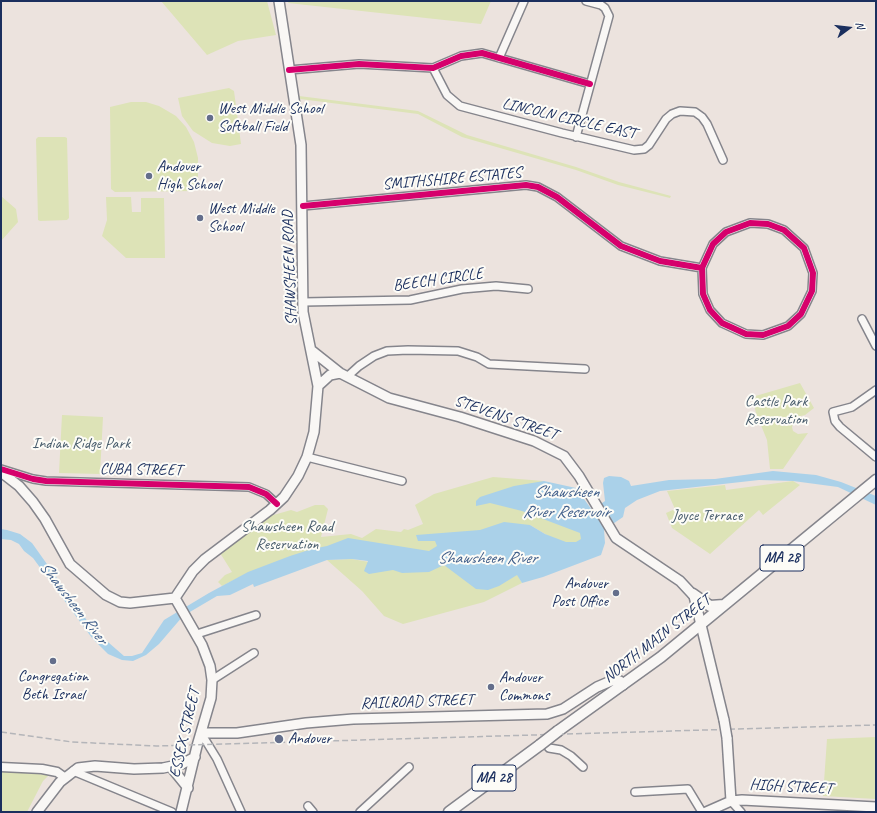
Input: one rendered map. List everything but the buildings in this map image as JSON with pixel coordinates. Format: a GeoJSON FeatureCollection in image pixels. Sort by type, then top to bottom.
{"type":"FeatureCollection","features":[{"type":"Feature","properties":{"kind":"main road","name":"SHAWSHEEN ROAD"},"geometry":{"type":"LineString","coordinates":[[176,602],[193,571],[205,559],[277,504],[292,487],[307,456],[314,432],[318,386],[304,320],[301,145],[279,1]]}},
{"type":"Feature","properties":{"kind":"main road","name":"STEVENS STREET"},"geometry":{"type":"LineString","coordinates":[[311,350],[344,375],[389,398],[460,417],[534,442],[564,456],[573,467],[616,538],[674,578],[693,594]]}},
{"type":"Feature","properties":{"kind":"main road"},"geometry":{"type":"LineString","coordinates":[[318,386],[330,375],[344,375]]}},
{"type":"Feature","properties":{"kind":"main road"},"geometry":{"type":"LineString","coordinates":[[1,472],[33,502],[73,568],[106,595],[120,602],[176,602]]}},
{"type":"Feature","properties":{"kind":"main road","name":"NORTH MAIN STREET"},"geometry":{"type":"LineString","coordinates":[[449,812],[558,731],[661,658],[875,481]]}},
{"type":"Feature","properties":{"kind":"main road"},"geometry":{"type":"LineString","coordinates":[[693,594],[710,606],[724,605]]}},
{"type":"Feature","properties":{"kind":"main road"},"geometry":{"type":"LineString","coordinates":[[693,594],[724,720],[727,738],[731,801]]}},
{"type":"Feature","properties":{"kind":"main road","name":"ESSEX STREET"},"geometry":{"type":"LineString","coordinates":[[176,602],[197,634],[207,657],[212,680],[211,698],[194,757],[188,788],[181,812]]}},
{"type":"Feature","properties":{"kind":"main road","name":"RAILROAD STREET"},"geometry":{"type":"LineString","coordinates":[[201,733],[250,732],[306,722],[353,719],[547,714],[563,708],[597,687],[611,681],[620,681],[623,686]]}},
{"type":"Feature","properties":{"kind":"main road"},"geometry":{"type":"LineString","coordinates":[[36,812],[64,777],[72,771],[90,766],[134,769],[171,767],[189,761],[194,757]]}},
{"type":"Feature","properties":{"kind":"main road"},"geometry":{"type":"LineString","coordinates":[[171,767],[188,788]]}},
{"type":"Feature","properties":{"kind":"main road","name":"HIGH STREET"},"geometry":{"type":"LineString","coordinates":[[706,812],[731,801],[774,800],[838,808],[876,807]]}},
{"type":"Feature","properties":{"kind":"street"},"geometry":{"type":"LineString","coordinates":[[499,58],[524,1]]}},
{"type":"Feature","properties":{"kind":"street"},"geometry":{"type":"LineString","coordinates":[[576,137],[609,16],[608,12],[601,5],[586,1]]}},
{"type":"Feature","properties":{"kind":"street"},"geometry":{"type":"LineString","coordinates":[[289,70],[359,64],[433,68],[468,55],[482,53],[590,84]]}},
{"type":"Feature","properties":{"kind":"street","name":"LINCOLN CIRCLE EAST"},"geometry":{"type":"LineString","coordinates":[[433,68],[447,95],[460,106],[576,137],[634,150],[641,150],[651,143],[669,116],[680,111],[690,111],[699,114],[705,121],[723,160]]}},
{"type":"Feature","properties":{"kind":"street","name":"SMITHSHIRE ESTATES"},"geometry":{"type":"LineString","coordinates":[[303,206],[526,185],[538,187],[557,197],[621,246],[660,261],[702,268]]}},
{"type":"Feature","properties":{"kind":"street"},"geometry":{"type":"LineString","coordinates":[[750,223],[768,224],[792,235],[804,248],[812,269],[812,291],[806,307],[788,326],[763,335],[746,334],[722,323],[710,310],[703,294],[702,268],[708,252],[726,232],[750,223]]}},
{"type":"Feature","properties":{"kind":"street","name":"BEECH CIRCLE"},"geometry":{"type":"LineString","coordinates":[[303,302],[410,300],[462,289],[496,286],[528,289]]}},
{"type":"Feature","properties":{"kind":"street"},"geometry":{"type":"LineString","coordinates":[[862,319],[876,346]]}},
{"type":"Feature","properties":{"kind":"street"},"geometry":{"type":"LineString","coordinates":[[344,375],[374,356],[387,351],[408,350],[458,351],[477,357],[489,364],[585,369]]}},
{"type":"Feature","properties":{"kind":"street"},"geometry":{"type":"LineString","coordinates":[[876,390],[852,407],[833,412],[835,421],[876,456]]}},
{"type":"Feature","properties":{"kind":"street"},"geometry":{"type":"LineString","coordinates":[[307,456],[402,480]]}},
{"type":"Feature","properties":{"kind":"street","name":"CUBA STREET"},"geometry":{"type":"LineString","coordinates":[[1,468],[33,479],[46,481],[249,487],[266,494],[277,504]]}},
{"type":"Feature","properties":{"kind":"street"},"geometry":{"type":"LineString","coordinates":[[197,634],[256,615]]}},
{"type":"Feature","properties":{"kind":"street"},"geometry":{"type":"LineString","coordinates":[[212,680],[254,653]]}},
{"type":"Feature","properties":{"kind":"street"},"geometry":{"type":"LineString","coordinates":[[201,733],[216,759],[241,812]]}},
{"type":"Feature","properties":{"kind":"street"},"geometry":{"type":"LineString","coordinates":[[542,743],[548,748],[561,750],[572,756],[583,767]]}},
{"type":"Feature","properties":{"kind":"street"},"geometry":{"type":"LineString","coordinates":[[1,767],[42,769],[57,772],[64,777]]}},
{"type":"Feature","properties":{"kind":"street"},"geometry":{"type":"LineString","coordinates":[[360,812],[409,767]]}},
{"type":"Feature","properties":{"kind":"street"},"geometry":{"type":"LineString","coordinates":[[72,771],[172,812]]}},
{"type":"Feature","properties":{"kind":"street"},"geometry":{"type":"LineString","coordinates":[[635,792],[688,789],[702,812]]}},
{"type":"Feature","properties":{"kind":"street"},"geometry":{"type":"LineString","coordinates":[[731,801],[740,812]]}},
{"type":"Feature","properties":{"kind":"street"},"geometry":{"type":"LineString","coordinates":[[308,806],[313,812]]}},
{"type":"Feature","properties":{"kind":"green space"},"geometry":{"type":"Polygon","coordinates":[[[161,1],[267,1],[276,35],[238,41],[207,55],[161,1]]]}},
{"type":"Feature","properties":{"kind":"green space"},"geometry":{"type":"Polygon","coordinates":[[[289,1],[491,1],[481,24],[288,3],[289,1]]]}},
{"type":"Feature","properties":{"kind":"green space","name":"West Middle School Softball Field"},"geometry":{"type":"Polygon","coordinates":[[[229,88],[234,91],[241,144],[230,146],[212,143],[193,131],[182,116],[178,98],[229,88]]]}},
{"type":"Feature","properties":{"kind":"green space"},"geometry":{"type":"Polygon","coordinates":[[[299,96],[418,111],[467,135],[576,167],[619,182],[671,196],[670,198],[618,185],[576,170],[462,137],[418,114],[300,99],[299,96]]]}},
{"type":"Feature","properties":{"kind":"green space"},"geometry":{"type":"Polygon","coordinates":[[[131,102],[146,102],[159,106],[176,116],[186,127],[194,142],[198,158],[198,176],[193,191],[115,192],[111,189],[110,107],[131,102]]]}},
{"type":"Feature","properties":{"kind":"green space"},"geometry":{"type":"Polygon","coordinates":[[[38,137],[67,138],[69,218],[67,220],[38,220],[36,139],[38,137]]]}},
{"type":"Feature","properties":{"kind":"green space"},"geometry":{"type":"Polygon","coordinates":[[[1,196],[16,209],[18,222],[1,241],[1,196]]]}},
{"type":"Feature","properties":{"kind":"green space"},"geometry":{"type":"Polygon","coordinates":[[[106,197],[131,197],[132,212],[141,212],[141,198],[164,198],[165,258],[126,258],[102,236],[107,220],[106,197]]]}},
{"type":"Feature","properties":{"kind":"green space","name":"Castle Park Reservation"},"geometry":{"type":"Polygon","coordinates":[[[800,383],[814,408],[805,415],[796,417],[792,427],[793,431],[798,434],[808,433],[783,469],[770,469],[767,440],[756,413],[752,397],[800,383]]]}},
{"type":"Feature","properties":{"kind":"green space","name":"Indian Ridge Park"},"geometry":{"type":"Polygon","coordinates":[[[62,415],[103,417],[100,474],[59,473],[62,415]]]}},
{"type":"Feature","properties":{"kind":"green space","name":"Shawsheen Road Reservation"},"geometry":{"type":"Polygon","coordinates":[[[493,477],[544,481],[532,486],[592,542],[560,543],[530,525],[449,549],[423,553],[371,546],[236,579],[222,586],[218,582],[225,575],[232,572],[220,553],[270,516],[291,510],[297,512],[315,505],[324,505],[328,509],[321,537],[351,534],[362,538],[376,529],[401,532],[404,529],[408,530],[423,524],[415,505],[434,494],[493,477]]]}},
{"type":"Feature","properties":{"kind":"green space","name":"Joyce Terrace"},"geometry":{"type":"Polygon","coordinates":[[[793,481],[800,485],[763,515],[759,510],[710,554],[672,528],[666,513],[675,509],[667,491],[725,485],[726,490],[793,481]]]}},
{"type":"Feature","properties":{"kind":"green space"},"geometry":{"type":"Polygon","coordinates":[[[458,557],[512,565],[522,583],[484,602],[403,624],[384,616],[362,591],[327,560],[352,559],[369,562],[458,557]]]}},
{"type":"Feature","properties":{"kind":"green space"},"geometry":{"type":"Polygon","coordinates":[[[876,737],[876,799],[823,796],[827,739],[876,737]]]}},
{"type":"Feature","properties":{"kind":"green space"},"geometry":{"type":"Polygon","coordinates":[[[1,771],[49,775],[43,781],[27,812],[1,812],[1,771]]]}},
{"type":"Feature","properties":{"kind":"water","name":"Shawsheen River"},"geometry":{"type":"Polygon","coordinates":[[[773,471],[816,475],[841,482],[876,496],[876,505],[838,487],[793,481],[759,480],[660,491],[637,500],[625,508],[623,517],[604,530],[605,543],[601,555],[543,577],[522,583],[517,575],[499,586],[488,590],[476,589],[444,565],[429,572],[402,573],[393,570],[369,574],[364,571],[368,561],[352,559],[327,560],[254,587],[253,584],[230,595],[217,596],[183,616],[159,644],[146,655],[133,661],[122,660],[108,654],[92,638],[33,558],[24,551],[19,544],[11,540],[1,539],[1,529],[20,534],[32,543],[93,629],[124,656],[132,656],[142,653],[164,620],[209,593],[248,572],[290,556],[327,546],[348,538],[429,551],[437,546],[435,541],[418,541],[416,535],[480,530],[504,522],[530,525],[545,534],[566,542],[576,542],[581,539],[580,533],[522,511],[490,503],[476,506],[476,501],[480,497],[514,486],[544,481],[576,488],[592,510],[605,501],[603,483],[604,478],[609,476],[621,477],[629,481],[631,486],[669,480],[715,479],[773,471]]]}},
{"type":"Feature","properties":{"kind":"railway"},"geometry":{"type":"LineString","coordinates":[[1,732],[72,742],[156,746],[876,725]]}},
{"type":"Feature","properties":{"kind":"cycle path"},"geometry":{"type":"LineString","coordinates":[[289,70],[359,64],[433,68],[461,56],[482,53],[590,84]]}},
{"type":"Feature","properties":{"kind":"cycle path"},"geometry":{"type":"LineString","coordinates":[[303,206],[526,185],[538,187],[557,197],[621,246],[660,261],[702,268],[713,244],[726,232],[750,223],[768,224],[784,230],[804,248],[813,273],[812,291],[801,314],[788,326],[763,335],[746,334],[722,323],[710,310],[703,294],[702,268]]}},
{"type":"Feature","properties":{"kind":"cycle path"},"geometry":{"type":"LineString","coordinates":[[1,469],[33,479],[46,481],[249,487],[266,494],[277,504]]}},
{"type":"Feature","properties":{"kind":"place","name":"West Middle School Softball Field"},"geometry":{"type":"Point","coordinates":[210,118]}},
{"type":"Feature","properties":{"kind":"place","name":"Andover High School"},"geometry":{"type":"Point","coordinates":[149,176]}},
{"type":"Feature","properties":{"kind":"place","name":"West Middle School"},"geometry":{"type":"Point","coordinates":[200,218]}},
{"type":"Feature","properties":{"kind":"place","name":"Andover Post Office"},"geometry":{"type":"Point","coordinates":[616,593]}},
{"type":"Feature","properties":{"kind":"place","name":"Congregation Beth Israel"},"geometry":{"type":"Point","coordinates":[53,661]}},
{"type":"Feature","properties":{"kind":"place","name":"Andover Commons"},"geometry":{"type":"Point","coordinates":[491,687]}},
{"type":"Feature","properties":{"kind":"place","name":"Andover"},"geometry":{"type":"Point","coordinates":[279,739]}},
{"type":"Feature","properties":{"kind":"water label","name":"Shawsheen River Reservoir"},"geometry":{"type":"Point","coordinates":[566,503]}}]}
